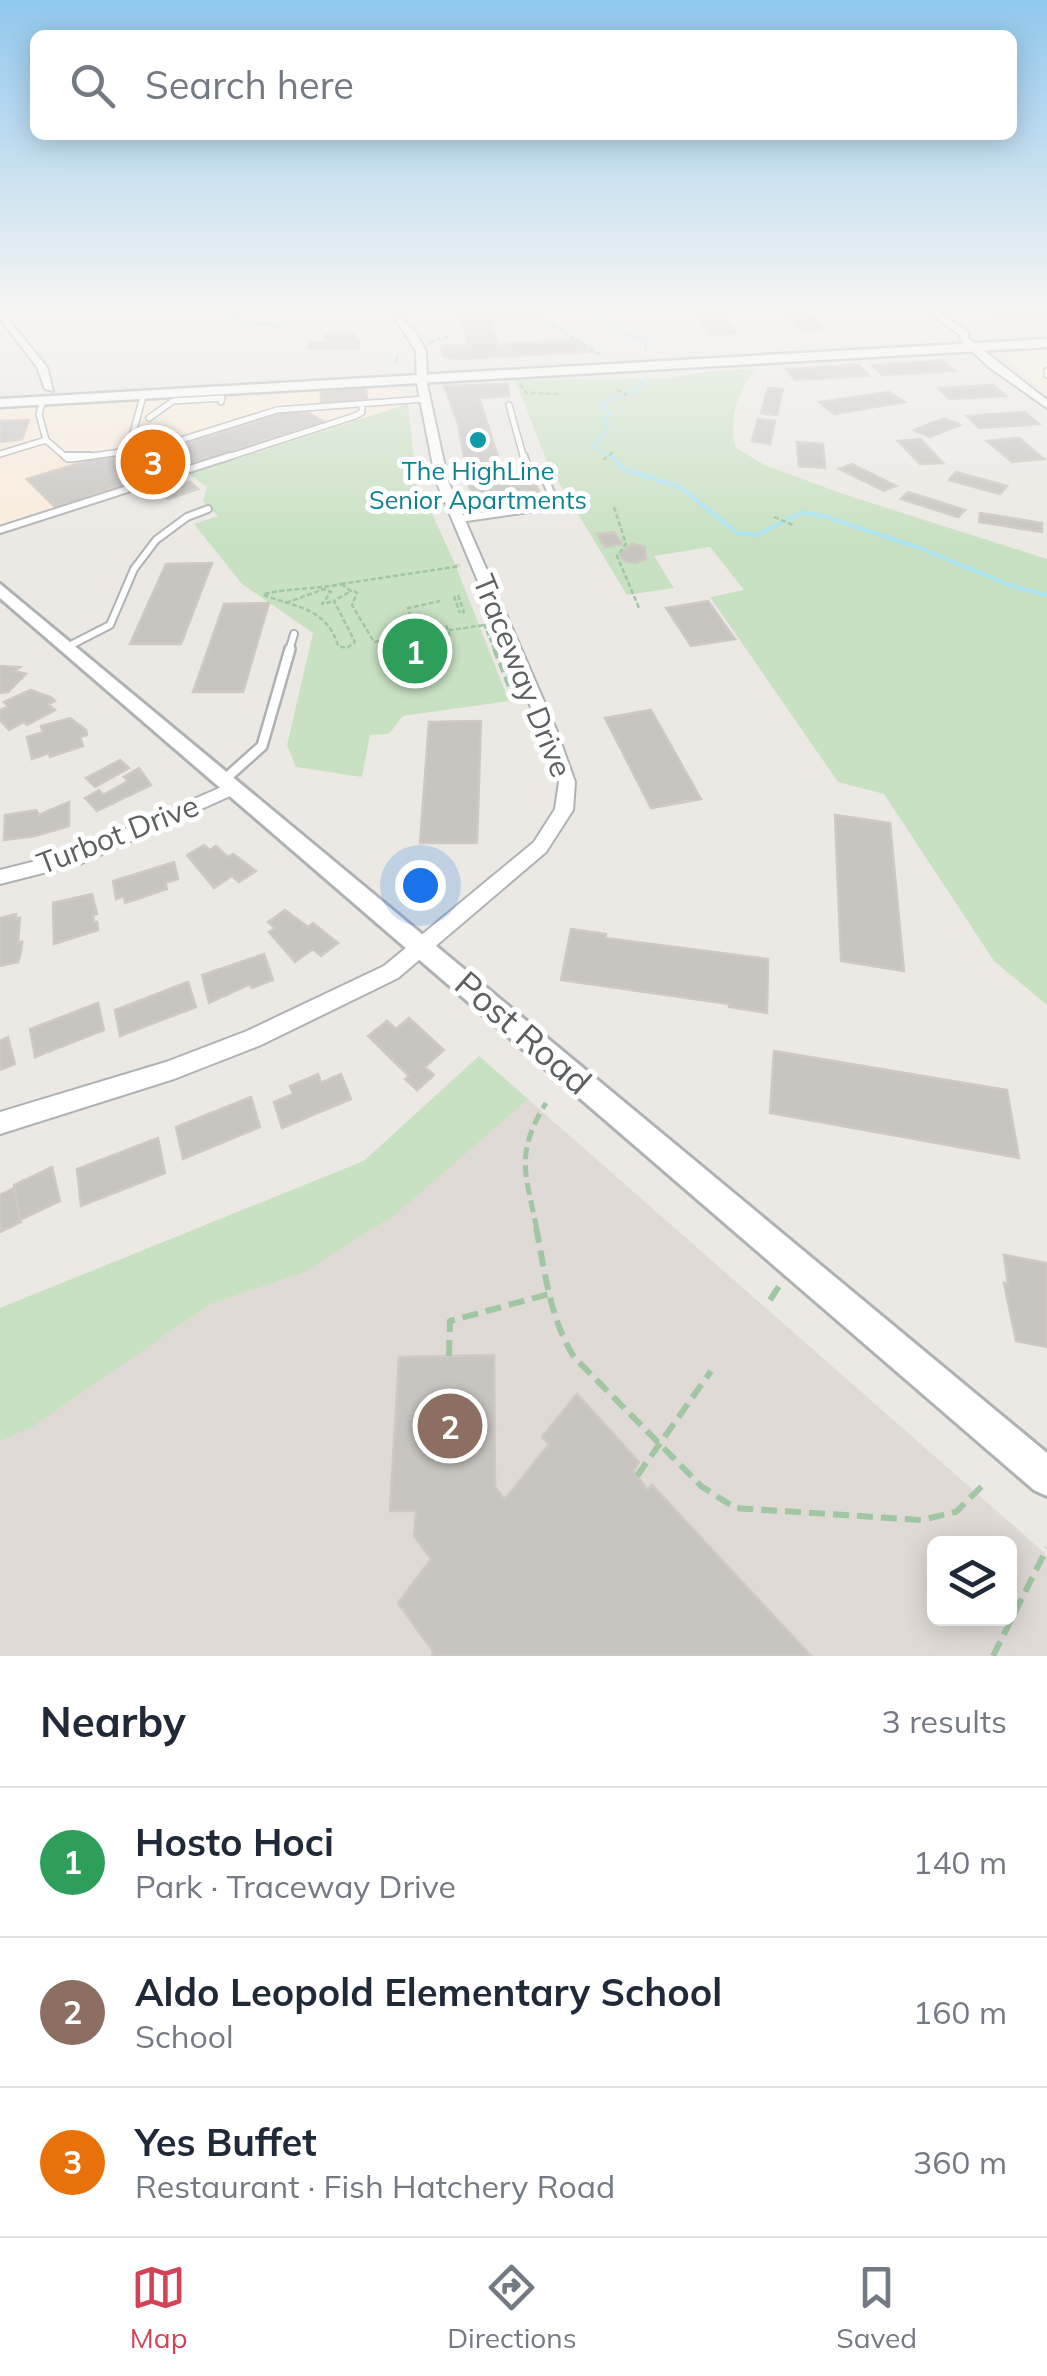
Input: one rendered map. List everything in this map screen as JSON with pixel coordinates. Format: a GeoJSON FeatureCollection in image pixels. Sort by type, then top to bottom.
{"type":"FeatureCollection","features":[{"type":"Feature","properties":{"kind":"main road"},"geometry":{"type":"LineString","coordinates":[[0,403],[117,387]]}},
{"type":"Feature","properties":{"kind":"main road"},"geometry":{"type":"LineString","coordinates":[[144,393],[159,387]]}},
{"type":"Feature","properties":{"kind":"main road"},"geometry":{"type":"LineString","coordinates":[[0,393],[144,393],[220,387]]}},
{"type":"Feature","properties":{"kind":"street"},"geometry":{"type":"LineString","coordinates":[[46,387],[47,394]]}},
{"type":"Feature","properties":{"kind":"street","name":"Traceway Drive"},"geometry":{"type":"LineString","coordinates":[[0,1123],[166,1072],[254,1038],[390,972],[540,847],[564,810],[567,782],[548,729],[442,481],[424,387]]}},
{"type":"Feature","properties":{"kind":"street"},"geometry":{"type":"LineString","coordinates":[[1025,387],[1047,405]]}},
{"type":"Feature","properties":{"kind":"street","name":"Post Road"},"geometry":{"type":"LineString","coordinates":[[0,588],[1047,1476]]}},
{"type":"Feature","properties":{"kind":"street","name":"Turbot Drive"},"geometry":{"type":"LineString","coordinates":[[0,877],[76,858],[229,784]]}},
{"type":"Feature","properties":{"kind":"lane"},"geometry":{"type":"LineString","coordinates":[[128,451],[144,393]]}},
{"type":"Feature","properties":{"kind":"lane"},"geometry":{"type":"LineString","coordinates":[[47,394],[38,414],[46,440],[68,460],[149,450],[277,410],[425,399]]}},
{"type":"Feature","properties":{"kind":"lane"},"geometry":{"type":"LineString","coordinates":[[149,418],[173,401],[222,398],[221,402]]}},
{"type":"Feature","properties":{"kind":"lane"},"geometry":{"type":"LineString","coordinates":[[0,530],[355,416],[362,412],[362,405]]}},
{"type":"Feature","properties":{"kind":"lane"},"geometry":{"type":"LineString","coordinates":[[458,519],[556,504],[544,476],[527,468],[509,405]]}},
{"type":"Feature","properties":{"kind":"lane"},"geometry":{"type":"LineString","coordinates":[[0,454],[46,440]]}},
{"type":"Feature","properties":{"kind":"lane"},"geometry":{"type":"LineString","coordinates":[[0,444],[13,450]]}},
{"type":"Feature","properties":{"kind":"lane"},"geometry":{"type":"LineString","coordinates":[[68,646],[110,625],[125,586],[156,535],[182,518],[208,509]]}},
{"type":"Feature","properties":{"kind":"lane"},"geometry":{"type":"LineString","coordinates":[[229,784],[262,746],[294,634]]}},
{"type":"Feature","properties":{"kind":"path"},"geometry":{"type":"LineString","coordinates":[[523,387],[527,393],[560,394]]}},
{"type":"Feature","properties":{"kind":"path"},"geometry":{"type":"LineString","coordinates":[[617,390],[627,395]]}},
{"type":"Feature","properties":{"kind":"path"},"geometry":{"type":"LineString","coordinates":[[603,460],[613,452]]}},
{"type":"Feature","properties":{"kind":"path"},"geometry":{"type":"LineString","coordinates":[[614,507],[614,519],[626,544],[616,556],[639,608]]}},
{"type":"Feature","properties":{"kind":"path"},"geometry":{"type":"LineString","coordinates":[[774,517],[793,524]]}},
{"type":"Feature","properties":{"kind":"path"},"geometry":{"type":"LineString","coordinates":[[334,601],[355,642],[351,647],[338,646],[331,625],[321,612],[274,600],[264,593],[296,594],[371,577],[461,567],[456,557]]}},
{"type":"Feature","properties":{"kind":"path"},"geometry":{"type":"LineString","coordinates":[[281,602],[297,602],[324,589],[331,592],[322,604],[334,601],[352,591],[358,582]]}},
{"type":"Feature","properties":{"kind":"path"},"geometry":{"type":"LineString","coordinates":[[341,584],[357,593],[352,605],[374,642],[484,625],[516,704]]}},
{"type":"Feature","properties":{"kind":"path"},"geometry":{"type":"LineString","coordinates":[[274,600],[273,595],[278,592]]}},
{"type":"Feature","properties":{"kind":"path"},"geometry":{"type":"LineString","coordinates":[[457,598],[474,599]]}},
{"type":"Feature","properties":{"kind":"path"},"geometry":{"type":"LineString","coordinates":[[416,621],[408,608],[440,602]]}},
{"type":"Feature","properties":{"kind":"path"},"geometry":{"type":"LineString","coordinates":[[546,1103],[528,1132],[524,1158],[549,1294],[562,1338],[574,1356],[701,1486],[735,1508],[921,1520],[956,1512],[982,1486]]}},
{"type":"Feature","properties":{"kind":"path"},"geometry":{"type":"LineString","coordinates":[[450,1356],[450,1321],[549,1294]]}},
{"type":"Feature","properties":{"kind":"path"},"geometry":{"type":"LineString","coordinates":[[637,1476],[711,1371]]}},
{"type":"Feature","properties":{"kind":"path"},"geometry":{"type":"LineString","coordinates":[[993,1656],[1047,1548]]}},
{"type":"Feature","properties":{"kind":"shaded area"},"geometry":{"type":"Polygon","coordinates":[[[365,387],[407,392],[408,404],[0,535],[0,406],[365,387]]]}},
{"type":"Feature","properties":{"kind":"shaded area"},"geometry":{"type":"Polygon","coordinates":[[[479,1056],[1047,1555],[1047,1656],[0,1656],[0,1308],[364,1161],[479,1056]]]}},
{"type":"Feature","properties":{"kind":"green space"},"geometry":{"type":"Polygon","coordinates":[[[518,387],[744,387],[733,427],[736,448],[765,465],[1047,559],[1047,1005],[994,961],[884,794],[838,782],[710,597],[744,590],[710,547],[654,556],[674,588],[627,595],[549,466],[518,387]]]}},
{"type":"Feature","properties":{"kind":"green space"},"geometry":{"type":"Polygon","coordinates":[[[408,404],[416,479],[455,564],[460,564],[457,569],[509,701],[403,716],[389,734],[370,735],[362,777],[296,767],[287,745],[313,633],[242,584],[194,524],[218,516],[203,502],[207,487],[189,474],[408,404]]]}},
{"type":"Feature","properties":{"kind":"green space"},"geometry":{"type":"Polygon","coordinates":[[[479,1056],[528,1099],[396,1214],[304,1272],[210,1304],[32,1427],[0,1441],[0,1308],[364,1161],[479,1056]]]}},
{"type":"Feature","properties":{"kind":"building","name":"The HighLine Senior Apartments"},"geometry":{"type":"Polygon","coordinates":[[[444,387],[508,387],[509,396],[479,398],[498,457],[491,458],[492,463],[496,463],[499,484],[534,480],[541,496],[477,505],[469,487],[458,423],[444,387]]]}},
{"type":"Feature","properties":{"kind":"building"},"geometry":{"type":"Polygon","coordinates":[[[996,387],[1006,396],[949,399],[938,388],[996,387]]]}},
{"type":"Feature","properties":{"kind":"building"},"geometry":{"type":"Polygon","coordinates":[[[366,388],[367,401],[321,403],[321,390],[366,388]]]}},
{"type":"Feature","properties":{"kind":"building"},"geometry":{"type":"Polygon","coordinates":[[[768,388],[783,389],[777,415],[761,413],[768,388]]]}},
{"type":"Feature","properties":{"kind":"building"},"geometry":{"type":"Polygon","coordinates":[[[889,392],[905,402],[834,414],[819,402],[889,392]]]}},
{"type":"Feature","properties":{"kind":"building"},"geometry":{"type":"Polygon","coordinates":[[[1025,412],[1039,424],[979,428],[967,416],[1025,412]]]}},
{"type":"Feature","properties":{"kind":"building"},"geometry":{"type":"Polygon","coordinates":[[[284,413],[309,413],[324,422],[88,496],[92,499],[69,507],[66,503],[55,507],[27,479],[92,459],[146,456],[284,413]]]}},
{"type":"Feature","properties":{"kind":"building"},"geometry":{"type":"Polygon","coordinates":[[[944,418],[960,425],[930,437],[914,430],[944,418]]]}},
{"type":"Feature","properties":{"kind":"building"},"geometry":{"type":"Polygon","coordinates":[[[758,419],[775,421],[770,444],[752,441],[758,419]]]}},
{"type":"Feature","properties":{"kind":"building"},"geometry":{"type":"Polygon","coordinates":[[[29,420],[22,439],[0,442],[0,421],[29,420]]]}},
{"type":"Feature","properties":{"kind":"building"},"geometry":{"type":"Polygon","coordinates":[[[1019,438],[1044,459],[1012,462],[987,441],[1019,438]]]}},
{"type":"Feature","properties":{"kind":"building"},"geometry":{"type":"Polygon","coordinates":[[[921,439],[943,463],[920,464],[898,441],[921,439]]]}},
{"type":"Feature","properties":{"kind":"building"},"geometry":{"type":"Polygon","coordinates":[[[797,442],[823,444],[825,468],[799,466],[797,442]]]}},
{"type":"Feature","properties":{"kind":"building"},"geometry":{"type":"Polygon","coordinates":[[[852,464],[896,486],[884,491],[839,469],[852,464]]]}},
{"type":"Feature","properties":{"kind":"building"},"geometry":{"type":"Polygon","coordinates":[[[956,472],[1007,486],[1000,494],[949,480],[956,472]]]}},
{"type":"Feature","properties":{"kind":"building"},"geometry":{"type":"Polygon","coordinates":[[[190,482],[198,489],[168,499],[160,492],[190,482]]]}},
{"type":"Feature","properties":{"kind":"building"},"geometry":{"type":"Polygon","coordinates":[[[908,492],[965,510],[958,517],[901,499],[908,492]]]}},
{"type":"Feature","properties":{"kind":"building"},"geometry":{"type":"Polygon","coordinates":[[[980,513],[1042,523],[1042,532],[979,522],[980,513]]]}},
{"type":"Feature","properties":{"kind":"building"},"geometry":{"type":"Polygon","coordinates":[[[614,532],[622,544],[605,547],[597,534],[614,532]]]}},
{"type":"Feature","properties":{"kind":"building"},"geometry":{"type":"Polygon","coordinates":[[[632,544],[645,547],[646,559],[636,563],[624,561],[620,554],[632,544]]]}},
{"type":"Feature","properties":{"kind":"building"},"geometry":{"type":"Polygon","coordinates":[[[212,563],[181,644],[130,644],[166,564],[212,563]]]}},
{"type":"Feature","properties":{"kind":"building"},"geometry":{"type":"Polygon","coordinates":[[[708,601],[735,639],[691,646],[666,608],[708,601]]]}},
{"type":"Feature","properties":{"kind":"building"},"geometry":{"type":"Polygon","coordinates":[[[269,603],[243,692],[193,692],[224,604],[269,603]]]}},
{"type":"Feature","properties":{"kind":"building"},"geometry":{"type":"Polygon","coordinates":[[[0,666],[20,667],[15,671],[26,674],[8,692],[0,693],[0,666]]]}},
{"type":"Feature","properties":{"kind":"building"},"geometry":{"type":"Polygon","coordinates":[[[30,690],[51,697],[55,701],[48,704],[55,710],[9,730],[0,720],[0,710],[8,707],[4,702],[30,690]]]}},
{"type":"Feature","properties":{"kind":"building"},"geometry":{"type":"Polygon","coordinates":[[[651,710],[701,799],[651,808],[605,718],[651,710]]]}},
{"type":"Feature","properties":{"kind":"building"},"geometry":{"type":"Polygon","coordinates":[[[70,718],[86,730],[87,735],[80,737],[83,746],[32,759],[27,737],[43,732],[41,726],[70,718]]]}},
{"type":"Feature","properties":{"kind":"building"},"geometry":{"type":"Polygon","coordinates":[[[481,721],[477,843],[420,843],[429,722],[481,721]]]}},
{"type":"Feature","properties":{"kind":"building"},"geometry":{"type":"Polygon","coordinates":[[[120,760],[129,768],[95,787],[86,778],[120,760]]]}},
{"type":"Feature","properties":{"kind":"building"},"geometry":{"type":"Polygon","coordinates":[[[139,768],[151,785],[97,811],[85,798],[99,790],[103,795],[128,781],[124,777],[139,768]]]}},
{"type":"Feature","properties":{"kind":"building"},"geometry":{"type":"Polygon","coordinates":[[[69,802],[69,826],[4,840],[5,815],[36,810],[39,815],[69,802]]]}},
{"type":"Feature","properties":{"kind":"building"},"geometry":{"type":"Polygon","coordinates":[[[835,815],[890,823],[904,971],[841,961],[835,815]]]}},
{"type":"Feature","properties":{"kind":"building"},"geometry":{"type":"Polygon","coordinates":[[[204,845],[210,850],[216,846],[228,857],[233,854],[256,871],[239,882],[232,876],[214,888],[187,855],[204,845]]]}},
{"type":"Feature","properties":{"kind":"building"},"geometry":{"type":"Polygon","coordinates":[[[174,862],[178,879],[165,883],[167,889],[125,903],[124,896],[116,899],[113,881],[174,862]]]}},
{"type":"Feature","properties":{"kind":"building"},"geometry":{"type":"Polygon","coordinates":[[[92,894],[98,930],[54,944],[53,903],[92,894]]]}},
{"type":"Feature","properties":{"kind":"building"},"geometry":{"type":"Polygon","coordinates":[[[285,910],[308,927],[313,923],[338,943],[321,956],[313,949],[295,962],[269,932],[275,928],[268,922],[285,910]]]}},
{"type":"Feature","properties":{"kind":"building"},"geometry":{"type":"Polygon","coordinates":[[[16,914],[16,919],[20,918],[18,943],[22,942],[18,962],[0,966],[0,918],[16,914]]]}},
{"type":"Feature","properties":{"kind":"building"},"geometry":{"type":"Polygon","coordinates":[[[571,929],[606,934],[605,938],[768,959],[767,1013],[561,980],[571,929]]]}},
{"type":"Feature","properties":{"kind":"building"},"geometry":{"type":"Polygon","coordinates":[[[264,954],[273,980],[252,988],[250,984],[209,1003],[202,975],[264,954]]]}},
{"type":"Feature","properties":{"kind":"building"},"geometry":{"type":"Polygon","coordinates":[[[188,982],[196,1007],[120,1036],[115,1010],[188,982]]]}},
{"type":"Feature","properties":{"kind":"building"},"geometry":{"type":"Polygon","coordinates":[[[98,1003],[104,1030],[35,1057],[30,1029],[98,1003]]]}},
{"type":"Feature","properties":{"kind":"building"},"geometry":{"type":"Polygon","coordinates":[[[409,1018],[444,1050],[425,1067],[434,1075],[417,1090],[405,1079],[409,1076],[368,1036],[387,1021],[396,1029],[409,1018]]]}},
{"type":"Feature","properties":{"kind":"building"},"geometry":{"type":"Polygon","coordinates":[[[8,1037],[15,1064],[0,1070],[0,1041],[8,1037]]]}},
{"type":"Feature","properties":{"kind":"building"},"geometry":{"type":"Polygon","coordinates":[[[774,1051],[1007,1090],[1019,1158],[770,1113],[774,1051]]]}},
{"type":"Feature","properties":{"kind":"building"},"geometry":{"type":"Polygon","coordinates":[[[318,1074],[321,1083],[341,1074],[351,1099],[282,1128],[274,1102],[293,1094],[290,1086],[318,1074]]]}},
{"type":"Feature","properties":{"kind":"building"},"geometry":{"type":"Polygon","coordinates":[[[251,1097],[260,1127],[183,1159],[176,1127],[251,1097]]]}},
{"type":"Feature","properties":{"kind":"building"},"geometry":{"type":"Polygon","coordinates":[[[158,1138],[165,1173],[81,1206],[77,1169],[158,1138]]]}},
{"type":"Feature","properties":{"kind":"building"},"geometry":{"type":"Polygon","coordinates":[[[52,1167],[60,1201],[20,1220],[14,1185],[52,1167]]]}},
{"type":"Feature","properties":{"kind":"building"},"geometry":{"type":"Polygon","coordinates":[[[14,1188],[21,1222],[0,1232],[0,1195],[14,1188]]]}},
{"type":"Feature","properties":{"kind":"building"},"geometry":{"type":"Polygon","coordinates":[[[1004,1255],[1047,1263],[1047,1347],[1016,1341],[1004,1283],[1008,1284],[1004,1255]]]}},
{"type":"Feature","properties":{"kind":"building"},"geometry":{"type":"Polygon","coordinates":[[[494,1355],[495,1487],[505,1499],[549,1444],[542,1437],[577,1394],[639,1462],[633,1471],[648,1490],[652,1485],[811,1656],[432,1656],[433,1651],[398,1603],[431,1559],[414,1536],[416,1511],[390,1511],[399,1357],[494,1355]]]}},
{"type":"Feature","properties":{"kind":"waterway"},"geometry":{"type":"LineString","coordinates":[[614,459],[593,447],[609,425],[602,421],[611,414],[600,404],[640,387]]}},
{"type":"Feature","properties":{"kind":"waterway"},"geometry":{"type":"LineString","coordinates":[[614,459],[623,469],[680,487],[737,533],[757,535],[803,512],[917,547],[1012,586],[1047,595]]}},
{"type":"Feature","properties":{"kind":"place","name":"The HighLine Senior Apartments"},"geometry":{"type":"Point","coordinates":[478,440]}},
{"type":"Feature","properties":{"kind":"place","name":"Yes Buffet"},"geometry":{"type":"Point","coordinates":[153,462]}},
{"type":"Feature","properties":{"kind":"place","name":"Hosto Hoci"},"geometry":{"type":"Point","coordinates":[415,651]}},
{"type":"Feature","properties":{"kind":"place","name":"Aldo Leopold Elementary School"},"geometry":{"type":"Point","coordinates":[450,1426]}}]}
